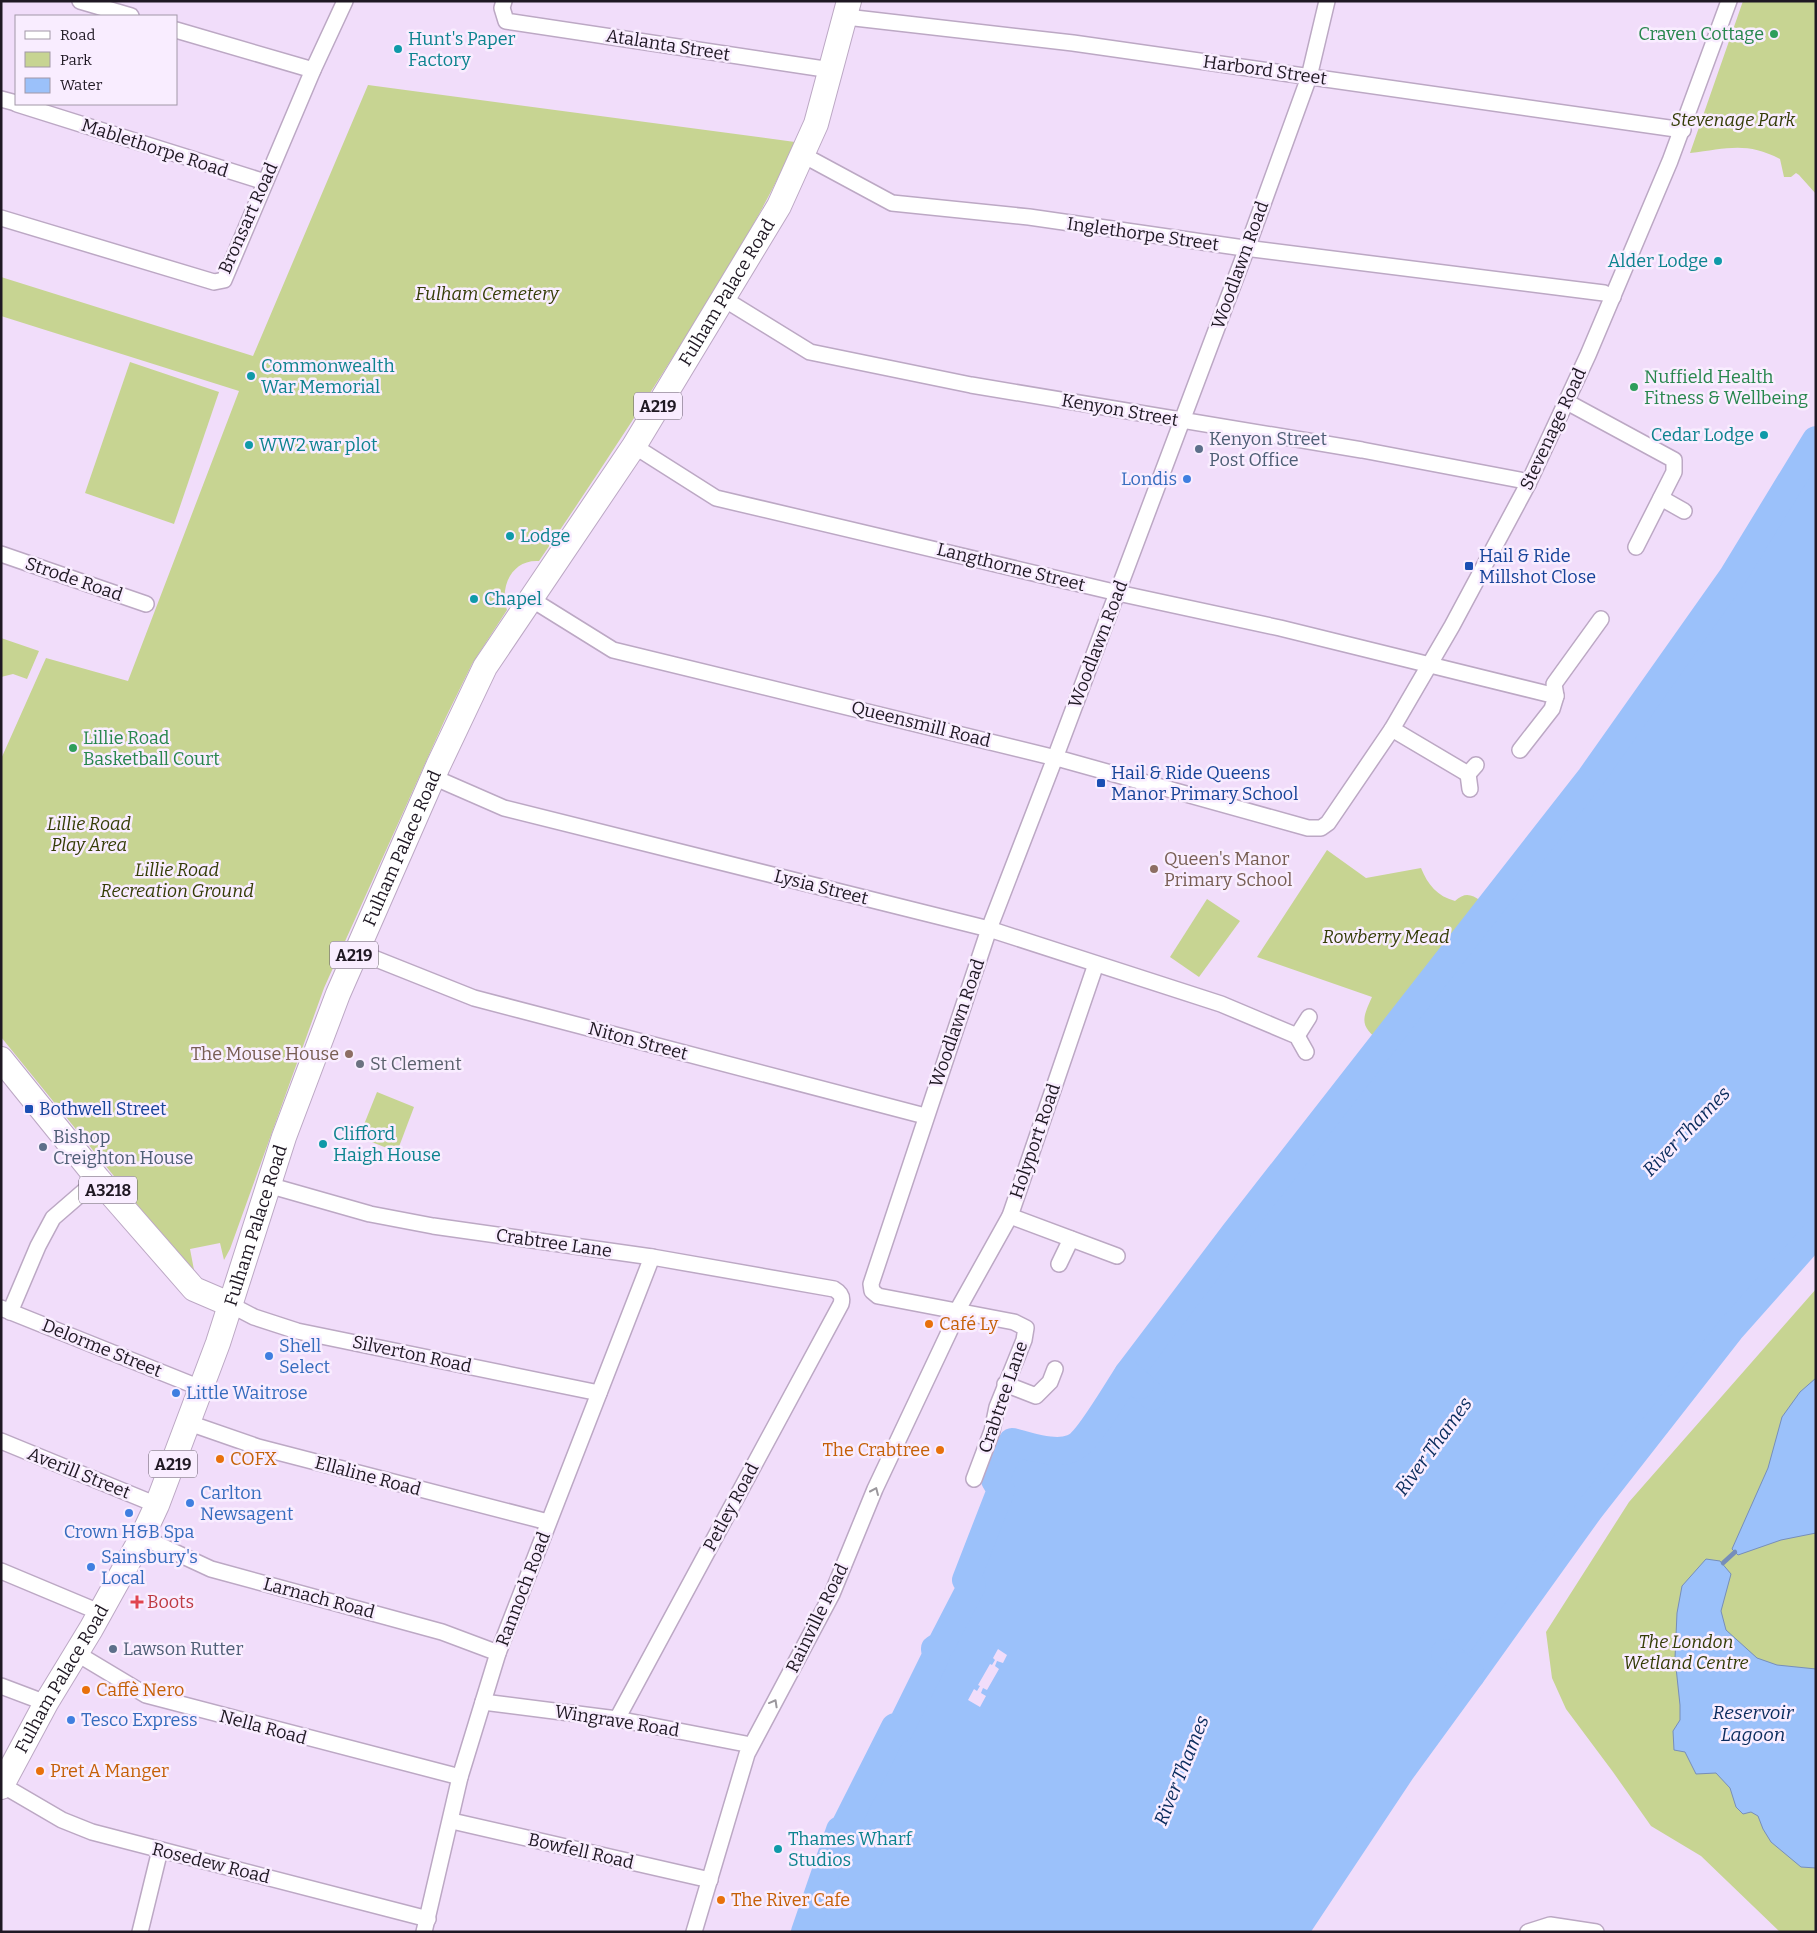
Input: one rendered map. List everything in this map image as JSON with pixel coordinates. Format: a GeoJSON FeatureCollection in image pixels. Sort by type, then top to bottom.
{"type":"FeatureCollection","features":[{"type":"Feature","properties":{"kind":"main road","name":"Fulham Palace Road"},"geometry":{"type":"LineString","coordinates":[[2,1786],[46,1703],[142,1537],[157,1505],[203,1389],[284,1137],[356,951],[433,777],[485,667],[634,446],[724,299],[778,206],[816,124],[848,9]]}},
{"type":"Feature","properties":{"kind":"main road","name":"A3218"},"geometry":{"type":"LineString","coordinates":[[2,1061],[98,1179],[194,1289],[229,1304]]}},
{"type":"Feature","properties":{"kind":"street"},"geometry":{"type":"LineString","coordinates":[[80,1],[128,15]]}},
{"type":"Feature","properties":{"kind":"street","name":"Bronsart Road"},"geometry":{"type":"LineString","coordinates":[[1,218],[214,282],[224,280],[344,1]]}},
{"type":"Feature","properties":{"kind":"street","name":"Atalanta Street"},"geometry":{"type":"LineString","coordinates":[[504,1],[502,8],[506,21],[831,70]]}},
{"type":"Feature","properties":{"kind":"street","name":"Woodlawn Road"},"geometry":{"type":"LineString","coordinates":[[870,1288],[925,1116],[989,929],[1118,593],[1247,248],[1309,76],[1328,1]]}},
{"type":"Feature","properties":{"kind":"street","name":"Stevenage Road"},"geometry":{"type":"LineString","coordinates":[[1321,828],[1328,823],[1392,729],[1430,664],[1528,484],[1567,402],[1613,297],[1683,130],[1729,1]]}},
{"type":"Feature","properties":{"kind":"street","name":"Harbord Street"},"geometry":{"type":"LineString","coordinates":[[848,9],[1683,130]]}},
{"type":"Feature","properties":{"kind":"street"},"geometry":{"type":"LineString","coordinates":[[178,31],[313,70]]}},
{"type":"Feature","properties":{"kind":"street","name":"Mablethorpe Road"},"geometry":{"type":"LineString","coordinates":[[1,99],[15,103]]}},
{"type":"Feature","properties":{"kind":"street","name":"Mablethorpe Road"},"geometry":{"type":"LineString","coordinates":[[20,105],[265,182]]}},
{"type":"Feature","properties":{"kind":"street","name":"Inglethorpe Street"},"geometry":{"type":"LineString","coordinates":[[803,155],[892,203],[1029,217],[1247,248],[1604,293],[1613,297]]}},
{"type":"Feature","properties":{"kind":"street","name":"Kenyon Street"},"geometry":{"type":"LineString","coordinates":[[724,299],[810,352],[972,385],[1362,450],[1520,480],[1528,484]]}},
{"type":"Feature","properties":{"kind":"street"},"geometry":{"type":"LineString","coordinates":[[1567,402],[1674,460],[1674,472],[1636,547]]}},
{"type":"Feature","properties":{"kind":"street","name":"Langthorne Street"},"geometry":{"type":"LineString","coordinates":[[634,446],[716,498],[1430,664],[1556,696]]}},
{"type":"Feature","properties":{"kind":"street"},"geometry":{"type":"LineString","coordinates":[[1661,498],[1684,511]]}},
{"type":"Feature","properties":{"kind":"street","name":"Strode Road"},"geometry":{"type":"LineString","coordinates":[[1,554],[146,604]]}},
{"type":"Feature","properties":{"kind":"street","name":"Queensmill Road"},"geometry":{"type":"LineString","coordinates":[[531,599],[614,650],[1055,758],[1308,828],[1321,828]]}},
{"type":"Feature","properties":{"kind":"street"},"geometry":{"type":"LineString","coordinates":[[1520,750],[1552,709],[1556,696],[1554,684],[1601,619]]}},
{"type":"Feature","properties":{"kind":"street"},"geometry":{"type":"LineString","coordinates":[[1392,729],[1471,776]]}},
{"type":"Feature","properties":{"kind":"street","name":"Lysia Street"},"geometry":{"type":"LineString","coordinates":[[433,777],[504,808],[989,929],[1209,1000],[1297,1036]]}},
{"type":"Feature","properties":{"kind":"street","name":"Niton Street"},"geometry":{"type":"LineString","coordinates":[[356,951],[474,998],[925,1116]]}},
{"type":"Feature","properties":{"kind":"street","name":"Holyport Road"},"geometry":{"type":"LineString","coordinates":[[957,1310],[1010,1216],[1096,964]]}},
{"type":"Feature","properties":{"kind":"street"},"geometry":{"type":"LineString","coordinates":[[1306,1052],[1297,1036],[1309,1017]]}},
{"type":"Feature","properties":{"kind":"street"},"geometry":{"type":"LineString","coordinates":[[6,1310],[53,1218],[98,1179]]}},
{"type":"Feature","properties":{"kind":"street","name":"Crabtree Lane"},"geometry":{"type":"LineString","coordinates":[[268,1185],[370,1214],[433,1226],[652,1257],[834,1289],[840,1294]]}},
{"type":"Feature","properties":{"kind":"street"},"geometry":{"type":"LineString","coordinates":[[1010,1216],[1117,1256]]}},
{"type":"Feature","properties":{"kind":"street"},"geometry":{"type":"LineString","coordinates":[[1059,1264],[1071,1239]]}},
{"type":"Feature","properties":{"kind":"street","name":"Rannoch Road"},"geometry":{"type":"LineString","coordinates":[[426,1925],[452,1821],[460,1777],[498,1653],[652,1257]]}},
{"type":"Feature","properties":{"kind":"street","name":"Crabtree Lane"},"geometry":{"type":"LineString","coordinates":[[870,1288],[878,1296],[1014,1322],[1026,1328],[1024,1340],[996,1407],[992,1431],[974,1479]]}},
{"type":"Feature","properties":{"kind":"street","name":"Petley Road"},"geometry":{"type":"LineString","coordinates":[[617,1719],[841,1304],[840,1294]]}},
{"type":"Feature","properties":{"kind":"street","name":"Silverton Road"},"geometry":{"type":"LineString","coordinates":[[229,1304],[254,1317],[298,1332],[599,1393]]}},
{"type":"Feature","properties":{"kind":"street","name":"Delorme Street"},"geometry":{"type":"LineString","coordinates":[[6,1310],[203,1389]]}},
{"type":"Feature","properties":{"kind":"street","name":"Rainville Road"},"geometry":{"type":"LineString","coordinates":[[694,1932],[751,1746],[832,1594],[875,1489],[950,1330],[957,1310]]}},
{"type":"Feature","properties":{"kind":"street"},"geometry":{"type":"LineString","coordinates":[[1005,1384],[1036,1396],[1050,1382],[1055,1370]]}},
{"type":"Feature","properties":{"kind":"street","name":"Ellaline Road"},"geometry":{"type":"LineString","coordinates":[[189,1423],[268,1449],[548,1522]]}},
{"type":"Feature","properties":{"kind":"street","name":"Averill Street"},"geometry":{"type":"LineString","coordinates":[[1,1441],[157,1505]]}},
{"type":"Feature","properties":{"kind":"street","name":"Larnach Road"},"geometry":{"type":"LineString","coordinates":[[142,1537],[211,1569],[442,1632],[498,1653]]}},
{"type":"Feature","properties":{"kind":"street"},"geometry":{"type":"LineString","coordinates":[[1,1571],[100,1612]]}},
{"type":"Feature","properties":{"kind":"street","name":"Nella Road"},"geometry":{"type":"LineString","coordinates":[[76,1653],[146,1695],[460,1777]]}},
{"type":"Feature","properties":{"kind":"street"},"geometry":{"type":"LineString","coordinates":[[1,1686],[46,1703]]}},
{"type":"Feature","properties":{"kind":"street","name":"Wingrave Road"},"geometry":{"type":"LineString","coordinates":[[482,1702],[617,1719],[751,1746]]}},
{"type":"Feature","properties":{"kind":"street","name":"Rosedew Road"},"geometry":{"type":"LineString","coordinates":[[2,1786],[62,1820],[92,1832],[426,1925]]}},
{"type":"Feature","properties":{"kind":"street","name":"Bowfell Road"},"geometry":{"type":"LineString","coordinates":[[452,1821],[710,1880]]}},
{"type":"Feature","properties":{"kind":"street"},"geometry":{"type":"LineString","coordinates":[[140,1932],[160,1850]]}},
{"type":"Feature","properties":{"kind":"street"},"geometry":{"type":"LineString","coordinates":[[1528,1932],[1550,1925],[1596,1932]]}},
{"type":"Feature","properties":{"kind":"green space","name":"Stevenage Park"},"geometry":{"type":"Polygon","coordinates":[[[1743,1],[1816,1],[1816,194],[1796,173],[1791,177],[1784,177],[1780,159],[1768,153],[1746,148],[1725,148],[1690,153],[1743,1]]]}},
{"type":"Feature","properties":{"kind":"green space","name":"Fulham Cemetery"},"geometry":{"type":"Polygon","coordinates":[[[368,85],[795,142],[758,216],[731,263],[615,448],[539,561],[521,565],[510,576],[505,592],[507,610],[472,664],[446,717],[324,988],[230,1249],[224,1260],[220,1243],[190,1249],[194,1270],[187,1266],[1,1037],[1,759],[46,658],[128,681],[239,391],[1,316],[1,277],[253,356],[368,85]]]}},
{"type":"Feature","properties":{"kind":"green space"},"geometry":{"type":"Polygon","coordinates":[[[130,362],[219,392],[174,524],[85,493],[130,362]]]}},
{"type":"Feature","properties":{"kind":"green space"},"geometry":{"type":"Polygon","coordinates":[[[1,638],[39,651],[27,679],[13,674],[1,677],[1,638]]]}},
{"type":"Feature","properties":{"kind":"green space","name":"Rowberry Mead"},"geometry":{"type":"Polygon","coordinates":[[[1327,850],[1366,878],[1421,868],[1430,885],[1438,893],[1455,901],[1465,895],[1474,897],[1481,901],[1475,908],[1485,914],[1382,1043],[1370,1032],[1365,1023],[1366,1012],[1372,997],[1257,957],[1327,850]]]}},
{"type":"Feature","properties":{"kind":"green space"},"geometry":{"type":"Polygon","coordinates":[[[1207,899],[1240,921],[1199,977],[1170,957],[1207,899]]]}},
{"type":"Feature","properties":{"kind":"green space"},"geometry":{"type":"Polygon","coordinates":[[[377,1092],[414,1107],[397,1152],[359,1137],[377,1092]]]}},
{"type":"Feature","properties":{"kind":"green space","name":"The London Wetland Centre"},"geometry":{"type":"Polygon","coordinates":[[[1816,1289],[1816,1932],[1780,1932],[1701,1856],[1651,1826],[1566,1709],[1552,1678],[1546,1632],[1629,1502],[1816,1289]]]}},
{"type":"Feature","properties":{"kind":"green space"},"geometry":{"type":"Polygon","coordinates":[[[999,1437],[1012,1442],[995,1480],[983,1471],[999,1437]]]}},
{"type":"Feature","properties":{"kind":"water","name":"River Thames"},"geometry":{"type":"Polygon","coordinates":[[[1816,438],[1816,1233],[1730,1330],[1590,1509],[1401,1771],[1294,1932],[805,1932],[840,1830],[844,1828],[895,1727],[900,1729],[936,1656],[935,1649],[941,1645],[972,1586],[966,1580],[1001,1490],[995,1480],[1012,1442],[1062,1450],[1074,1448],[1084,1439],[1128,1374],[1234,1234],[1591,777],[1733,576],[1816,438]]]}},
{"type":"Feature","properties":{"kind":"water"},"geometry":{"type":"Polygon","coordinates":[[[1816,1378],[1816,1533],[1781,1540],[1738,1555],[1732,1549],[1768,1468],[1782,1417],[1800,1392],[1816,1378]]]}},
{"type":"Feature","properties":{"kind":"water","name":"Reservoir Lagoon"},"geometry":{"type":"Polygon","coordinates":[[[1706,1559],[1720,1561],[1731,1574],[1721,1611],[1726,1630],[1757,1658],[1777,1665],[1816,1669],[1816,1868],[1801,1867],[1771,1842],[1758,1816],[1751,1812],[1743,1814],[1736,1807],[1730,1788],[1716,1773],[1696,1774],[1685,1752],[1674,1750],[1673,1731],[1680,1720],[1675,1658],[1677,1613],[1682,1586],[1706,1559]]]}},
{"type":"Feature","properties":{"kind":"pier"},"geometry":{"type":"Polygon","coordinates":[[[998,1649],[1007,1655],[1003,1663],[997,1661],[995,1666],[999,1669],[987,1690],[983,1688],[981,1693],[986,1696],[980,1707],[968,1700],[974,1689],[977,1691],[980,1686],[978,1685],[990,1664],[992,1665],[995,1660],[993,1658],[998,1649]]]}},
{"type":"Feature","properties":{"kind":"waterway"},"geometry":{"type":"LineString","coordinates":[[1152,1396],[1128,1374],[1234,1234],[1591,777],[1733,576],[1816,440]]}},
{"type":"Feature","properties":{"kind":"waterway"},"geometry":{"type":"LineString","coordinates":[[1445,1653],[1471,1675],[1590,1509],[1730,1330],[1816,1233]]}},
{"type":"Feature","properties":{"kind":"waterway"},"geometry":{"type":"LineString","coordinates":[[805,1932],[840,1830],[844,1828],[895,1727],[900,1729],[936,1656],[935,1649],[941,1645],[972,1585],[966,1580],[1001,1490],[995,1480],[1012,1442],[1051,1451],[1073,1448],[1079,1444],[1094,1426],[1128,1374],[1140,1385]]}},
{"type":"Feature","properties":{"kind":"waterway"},"geometry":{"type":"LineString","coordinates":[[1723,1563],[1735,1552]]}},
{"type":"Feature","properties":{"kind":"waterway"},"geometry":{"type":"LineString","coordinates":[[1294,1932],[1401,1771],[1471,1675],[1460,1666]]}},
{"type":"Feature","properties":{"kind":"place","name":"Craven Cottage"},"geometry":{"type":"Point","coordinates":[1774,34]}},
{"type":"Feature","properties":{"kind":"place","name":"Hunt's Paper Factory"},"geometry":{"type":"Point","coordinates":[398,49]}},
{"type":"Feature","properties":{"kind":"place","name":"Alder Lodge"},"geometry":{"type":"Point","coordinates":[1718,261]}},
{"type":"Feature","properties":{"kind":"place","name":"Commonwealth War Memorial"},"geometry":{"type":"Point","coordinates":[251,376]}},
{"type":"Feature","properties":{"kind":"place","name":"Nuffield Health Fitness & Wellbeing"},"geometry":{"type":"Point","coordinates":[1634,387]}},
{"type":"Feature","properties":{"kind":"place","name":"Cedar Lodge"},"geometry":{"type":"Point","coordinates":[1764,435]}},
{"type":"Feature","properties":{"kind":"place","name":"WW2 war plot"},"geometry":{"type":"Point","coordinates":[249,445]}},
{"type":"Feature","properties":{"kind":"place","name":"Kenyon Street Post Office"},"geometry":{"type":"Point","coordinates":[1199,449]}},
{"type":"Feature","properties":{"kind":"place","name":"Londis"},"geometry":{"type":"Point","coordinates":[1187,479]}},
{"type":"Feature","properties":{"kind":"place","name":"Lodge"},"geometry":{"type":"Point","coordinates":[510,536]}},
{"type":"Feature","properties":{"kind":"place","name":"Hail & Ride Millshot Close"},"geometry":{"type":"Point","coordinates":[1469,566]}},
{"type":"Feature","properties":{"kind":"place","name":"Chapel"},"geometry":{"type":"Point","coordinates":[474,599]}},
{"type":"Feature","properties":{"kind":"place","name":"Lillie Road Basketball Court"},"geometry":{"type":"Point","coordinates":[73,748]}},
{"type":"Feature","properties":{"kind":"place","name":"Hail & Ride Queens Manor Primary School"},"geometry":{"type":"Point","coordinates":[1101,783]}},
{"type":"Feature","properties":{"kind":"place","name":"Queen's Manor Primary School"},"geometry":{"type":"Point","coordinates":[1154,869]}},
{"type":"Feature","properties":{"kind":"place","name":"The Mouse House"},"geometry":{"type":"Point","coordinates":[349,1054]}},
{"type":"Feature","properties":{"kind":"place","name":"St Clement"},"geometry":{"type":"Point","coordinates":[360,1064]}},
{"type":"Feature","properties":{"kind":"place","name":"Bothwell Street"},"geometry":{"type":"Point","coordinates":[29,1109]}},
{"type":"Feature","properties":{"kind":"place","name":"Clifford Haigh House"},"geometry":{"type":"Point","coordinates":[323,1144]}},
{"type":"Feature","properties":{"kind":"place","name":"Bishop Creighton House"},"geometry":{"type":"Point","coordinates":[43,1147]}},
{"type":"Feature","properties":{"kind":"place","name":"Café Ly"},"geometry":{"type":"Point","coordinates":[929,1324]}},
{"type":"Feature","properties":{"kind":"place","name":"Shell Select"},"geometry":{"type":"Point","coordinates":[269,1356]}},
{"type":"Feature","properties":{"kind":"place","name":"Little Waitrose"},"geometry":{"type":"Point","coordinates":[176,1393]}},
{"type":"Feature","properties":{"kind":"place","name":"The Crabtree"},"geometry":{"type":"Point","coordinates":[940,1450]}},
{"type":"Feature","properties":{"kind":"place","name":"COFX"},"geometry":{"type":"Point","coordinates":[220,1459]}},
{"type":"Feature","properties":{"kind":"place","name":"Carlton Newsagent"},"geometry":{"type":"Point","coordinates":[190,1503]}},
{"type":"Feature","properties":{"kind":"place","name":"Crown H&B Spa"},"geometry":{"type":"Point","coordinates":[129,1513]}},
{"type":"Feature","properties":{"kind":"place","name":"Sainsbury's Local"},"geometry":{"type":"Point","coordinates":[91,1567]}},
{"type":"Feature","properties":{"kind":"place","name":"Boots"},"geometry":{"type":"Point","coordinates":[137,1602]}},
{"type":"Feature","properties":{"kind":"place","name":"Lawson Rutter"},"geometry":{"type":"Point","coordinates":[113,1649]}},
{"type":"Feature","properties":{"kind":"place","name":"Caffè Nero"},"geometry":{"type":"Point","coordinates":[86,1690]}},
{"type":"Feature","properties":{"kind":"place","name":"Tesco Express"},"geometry":{"type":"Point","coordinates":[71,1720]}},
{"type":"Feature","properties":{"kind":"place","name":"Pret A Manger"},"geometry":{"type":"Point","coordinates":[40,1771]}},
{"type":"Feature","properties":{"kind":"place","name":"Thames Wharf Studios"},"geometry":{"type":"Point","coordinates":[778,1849]}},
{"type":"Feature","properties":{"kind":"place","name":"The River Cafe"},"geometry":{"type":"Point","coordinates":[721,1900]}},
{"type":"Feature","properties":{"kind":"park label","name":"Lillie Road Play Area"},"geometry":{"type":"Point","coordinates":[89,834]}},
{"type":"Feature","properties":{"kind":"park label","name":"Lillie Road Recreation Ground"},"geometry":{"type":"Point","coordinates":[177,880]}}]}
